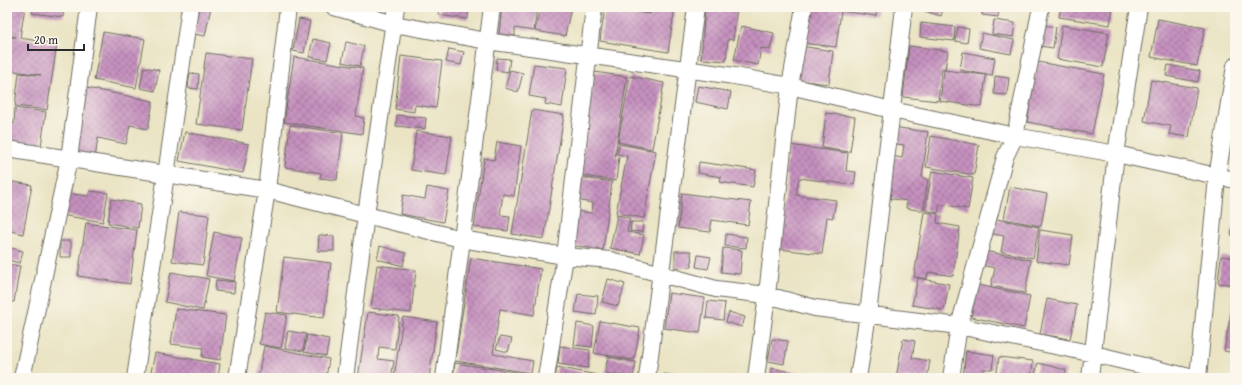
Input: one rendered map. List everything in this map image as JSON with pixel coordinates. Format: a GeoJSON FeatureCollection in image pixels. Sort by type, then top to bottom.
{"type":"FeatureCollection","features":[{"type":"Feature","properties":{"kind":"street"},"geometry":{"type":"LineString","coordinates":[[22,378],[69,159],[89,7]]}},
{"type":"Feature","properties":{"kind":"street"},"geometry":{"type":"LineString","coordinates":[[135,378],[190,7]]}},
{"type":"Feature","properties":{"kind":"street"},"geometry":{"type":"LineString","coordinates":[[238,378],[267,190],[288,7]]}},
{"type":"Feature","properties":{"kind":"street"},"geometry":{"type":"LineString","coordinates":[[334,7],[394,24],[487,41],[688,69],[790,86],[892,110],[1015,136],[1116,154],[1235,180]]}},
{"type":"Feature","properties":{"kind":"street"},"geometry":{"type":"LineString","coordinates":[[345,378],[366,215],[396,7]]}},
{"type":"Feature","properties":{"kind":"street"},"geometry":{"type":"LineString","coordinates":[[444,378],[492,7]]}},
{"type":"Feature","properties":{"kind":"street"},"geometry":{"type":"LineString","coordinates":[[546,378],[565,256],[590,55],[594,7]]}},
{"type":"Feature","properties":{"kind":"street"},"geometry":{"type":"LineString","coordinates":[[647,378],[696,7]]}},
{"type":"Feature","properties":{"kind":"street"},"geometry":{"type":"LineString","coordinates":[[756,378],[767,295],[790,86],[804,7]]}},
{"type":"Feature","properties":{"kind":"street"},"geometry":{"type":"LineString","coordinates":[[858,378],[868,314],[904,7]]}},
{"type":"Feature","properties":{"kind":"street"},"geometry":{"type":"LineString","coordinates":[[951,378],[959,326],[1005,157],[1015,136],[1041,7]]}},
{"type":"Feature","properties":{"kind":"street"},"geometry":{"type":"LineString","coordinates":[[1090,378],[1094,354],[1116,154],[1139,7]]}},
{"type":"Feature","properties":{"kind":"street"},"geometry":{"type":"LineString","coordinates":[[1198,378],[1217,177],[1235,66]]}},
{"type":"Feature","properties":{"kind":"street"},"geometry":{"type":"LineString","coordinates":[[7,149],[267,190],[461,239],[565,256],[610,260],[716,288],[767,295],[815,308],[959,326],[1094,354],[1194,378]]}},
{"type":"Feature","properties":{"kind":"building"},"geometry":{"type":"Polygon","coordinates":[[[7,7],[25,7],[20,38],[57,44],[47,110],[15,106],[19,73],[41,75],[7,70],[7,37],[16,37],[7,36],[7,7]]]}},
{"type":"Feature","properties":{"kind":"building"},"geometry":{"type":"Polygon","coordinates":[[[33,7],[64,7],[63,17],[32,13],[33,7]]]}},
{"type":"Feature","properties":{"kind":"building"},"geometry":{"type":"Polygon","coordinates":[[[199,7],[211,7],[205,36],[194,34],[199,7]]]}},
{"type":"Feature","properties":{"kind":"building"},"geometry":{"type":"Polygon","coordinates":[[[439,7],[469,7],[468,19],[438,15],[439,7]]]}},
{"type":"Feature","properties":{"kind":"building"},"geometry":{"type":"Polygon","coordinates":[[[502,7],[537,7],[534,31],[515,28],[515,36],[499,34],[502,7]]]}},
{"type":"Feature","properties":{"kind":"building"},"geometry":{"type":"Polygon","coordinates":[[[540,7],[571,7],[565,36],[535,31],[540,7]]]}},
{"type":"Feature","properties":{"kind":"building"},"geometry":{"type":"Polygon","coordinates":[[[605,7],[650,14],[651,7],[675,7],[668,52],[600,41],[605,7]]]}},
{"type":"Feature","properties":{"kind":"building"},"geometry":{"type":"Polygon","coordinates":[[[621,7],[648,7],[647,13],[621,7]]]}},
{"type":"Feature","properties":{"kind":"building"},"geometry":{"type":"Polygon","coordinates":[[[705,7],[737,7],[733,40],[728,39],[726,61],[701,59],[705,7]]]}},
{"type":"Feature","properties":{"kind":"building"},"geometry":{"type":"Polygon","coordinates":[[[806,7],[877,7],[876,16],[841,11],[836,47],[801,43],[806,7]]]}},
{"type":"Feature","properties":{"kind":"building"},"geometry":{"type":"Polygon","coordinates":[[[926,7],[944,7],[941,16],[925,11],[926,7]]]}},
{"type":"Feature","properties":{"kind":"building"},"geometry":{"type":"Polygon","coordinates":[[[983,7],[999,7],[998,17],[982,15],[983,7]]]}},
{"type":"Feature","properties":{"kind":"building"},"geometry":{"type":"Polygon","coordinates":[[[1061,7],[1113,7],[1110,25],[1059,17],[1061,7]]]}},
{"type":"Feature","properties":{"kind":"building"},"geometry":{"type":"Polygon","coordinates":[[[299,19],[310,21],[304,53],[293,51],[299,19]]]}},
{"type":"Feature","properties":{"kind":"building"},"geometry":{"type":"Polygon","coordinates":[[[1158,19],[1205,28],[1197,66],[1151,57],[1158,19]]]}},
{"type":"Feature","properties":{"kind":"building"},"geometry":{"type":"Polygon","coordinates":[[[994,20],[1015,23],[1013,37],[992,34],[994,20]]]}},
{"type":"Feature","properties":{"kind":"building"},"geometry":{"type":"Polygon","coordinates":[[[921,23],[955,27],[954,41],[920,37],[921,23]]]}},
{"type":"Feature","properties":{"kind":"building"},"geometry":{"type":"Polygon","coordinates":[[[1044,25],[1056,27],[1053,48],[1040,46],[1044,25]]]}},
{"type":"Feature","properties":{"kind":"building"},"geometry":{"type":"Polygon","coordinates":[[[1062,25],[1109,33],[1103,67],[1057,59],[1062,25]]]}},
{"type":"Feature","properties":{"kind":"building"},"geometry":{"type":"Polygon","coordinates":[[[741,26],[774,33],[770,50],[761,48],[758,65],[734,60],[741,26]]]}},
{"type":"Feature","properties":{"kind":"building"},"geometry":{"type":"Polygon","coordinates":[[[958,27],[969,29],[967,43],[955,41],[958,27]]]}},
{"type":"Feature","properties":{"kind":"building"},"geometry":{"type":"Polygon","coordinates":[[[103,32],[145,39],[136,88],[94,80],[103,32]]]}},
{"type":"Feature","properties":{"kind":"building"},"geometry":{"type":"Polygon","coordinates":[[[982,33],[1014,40],[1011,54],[979,48],[982,33]]]}},
{"type":"Feature","properties":{"kind":"building"},"geometry":{"type":"Polygon","coordinates":[[[313,39],[331,43],[327,60],[309,57],[313,39]]]}},
{"type":"Feature","properties":{"kind":"building"},"geometry":{"type":"Polygon","coordinates":[[[346,42],[364,46],[360,66],[342,62],[346,42]]]}},
{"type":"Feature","properties":{"kind":"building"},"geometry":{"type":"Polygon","coordinates":[[[800,46],[833,51],[829,84],[796,80],[800,46]]]}},
{"type":"Feature","properties":{"kind":"building"},"geometry":{"type":"Polygon","coordinates":[[[909,46],[948,51],[945,69],[942,68],[938,101],[903,97],[909,46]]]}},
{"type":"Feature","properties":{"kind":"building"},"geometry":{"type":"Polygon","coordinates":[[[449,49],[464,52],[461,65],[446,62],[449,49]]]}},
{"type":"Feature","properties":{"kind":"building"},"geometry":{"type":"Polygon","coordinates":[[[963,52],[995,58],[992,76],[960,70],[963,52]]]}},
{"type":"Feature","properties":{"kind":"building"},"geometry":{"type":"Polygon","coordinates":[[[206,53],[252,59],[242,130],[196,124],[206,53]]]}},
{"type":"Feature","properties":{"kind":"building"},"geometry":{"type":"Polygon","coordinates":[[[401,56],[442,61],[436,108],[415,105],[414,112],[395,109],[401,56]]]}},
{"type":"Feature","properties":{"kind":"building"},"geometry":{"type":"Polygon","coordinates":[[[294,57],[363,68],[356,116],[364,118],[362,134],[284,122],[294,57]]]}},
{"type":"Feature","properties":{"kind":"building"},"geometry":{"type":"Polygon","coordinates":[[[497,58],[510,59],[508,72],[496,70],[497,58]]]}},
{"type":"Feature","properties":{"kind":"building"},"geometry":{"type":"Polygon","coordinates":[[[1038,62],[1104,74],[1092,134],[1027,122],[1038,62]]]}},
{"type":"Feature","properties":{"kind":"building"},"geometry":{"type":"Polygon","coordinates":[[[534,64],[567,68],[562,107],[545,104],[546,99],[529,96],[534,64]]]}},
{"type":"Feature","properties":{"kind":"building"},"geometry":{"type":"Polygon","coordinates":[[[1168,65],[1200,71],[1198,82],[1166,76],[1168,65]]]}},
{"type":"Feature","properties":{"kind":"building"},"geometry":{"type":"Polygon","coordinates":[[[144,67],[159,70],[155,91],[140,88],[144,67]]]}},
{"type":"Feature","properties":{"kind":"building"},"geometry":{"type":"Polygon","coordinates":[[[510,70],[523,73],[518,92],[505,88],[510,70]]]}},
{"type":"Feature","properties":{"kind":"building"},"geometry":{"type":"Polygon","coordinates":[[[944,70],[986,75],[982,107],[940,101],[944,70]]]}},
{"type":"Feature","properties":{"kind":"building"},"geometry":{"type":"Polygon","coordinates":[[[595,72],[627,77],[615,156],[619,157],[616,181],[579,175],[595,72]]]}},
{"type":"Feature","properties":{"kind":"building"},"geometry":{"type":"Polygon","coordinates":[[[190,73],[199,74],[198,89],[188,88],[190,73]]]}},
{"type":"Feature","properties":{"kind":"building"},"geometry":{"type":"Polygon","coordinates":[[[630,76],[664,83],[652,149],[618,142],[630,76]]]}},
{"type":"Feature","properties":{"kind":"building"},"geometry":{"type":"Polygon","coordinates":[[[995,76],[1009,78],[1007,95],[994,94],[995,76]]]}},
{"type":"Feature","properties":{"kind":"building"},"geometry":{"type":"Polygon","coordinates":[[[1151,80],[1197,88],[1189,137],[1169,134],[1171,126],[1144,121],[1151,80]]]}},
{"type":"Feature","properties":{"kind":"building"},"geometry":{"type":"Polygon","coordinates":[[[698,86],[731,92],[728,109],[695,102],[698,86]]]}},
{"type":"Feature","properties":{"kind":"building"},"geometry":{"type":"Polygon","coordinates":[[[87,88],[153,101],[148,129],[130,125],[126,144],[98,138],[95,158],[70,153],[78,132],[87,88]]]}},
{"type":"Feature","properties":{"kind":"building"},"geometry":{"type":"Polygon","coordinates":[[[7,89],[13,90],[8,115],[7,115],[7,89]]]}},
{"type":"Feature","properties":{"kind":"building"},"geometry":{"type":"Polygon","coordinates":[[[15,108],[46,112],[41,146],[7,141],[10,123],[14,124],[15,108]]]}},
{"type":"Feature","properties":{"kind":"building"},"geometry":{"type":"Polygon","coordinates":[[[532,110],[564,115],[544,239],[512,234],[532,110]]]}},
{"type":"Feature","properties":{"kind":"building"},"geometry":{"type":"Polygon","coordinates":[[[826,113],[855,117],[850,152],[822,148],[826,113]]]}},
{"type":"Feature","properties":{"kind":"building"},"geometry":{"type":"Polygon","coordinates":[[[397,115],[426,118],[425,129],[396,126],[397,115]]]}},
{"type":"Feature","properties":{"kind":"building"},"geometry":{"type":"Polygon","coordinates":[[[290,125],[343,133],[337,180],[320,178],[321,173],[285,167],[290,125]]]}},
{"type":"Feature","properties":{"kind":"building"},"geometry":{"type":"Polygon","coordinates":[[[892,127],[928,132],[922,178],[928,179],[923,211],[906,208],[907,201],[887,198],[892,156],[902,158],[904,145],[890,143],[892,127]]]}},
{"type":"Feature","properties":{"kind":"building"},"geometry":{"type":"Polygon","coordinates":[[[416,131],[452,136],[446,175],[411,170],[416,131]]]}},
{"type":"Feature","properties":{"kind":"building"},"geometry":{"type":"Polygon","coordinates":[[[185,132],[249,144],[243,173],[179,161],[185,132]]]}},
{"type":"Feature","properties":{"kind":"building"},"geometry":{"type":"Polygon","coordinates":[[[931,136],[979,145],[974,175],[926,167],[931,136]]]}},
{"type":"Feature","properties":{"kind":"building"},"geometry":{"type":"Polygon","coordinates":[[[497,142],[521,146],[514,196],[503,194],[500,215],[510,216],[508,231],[474,227],[484,158],[494,160],[497,142]]]}},
{"type":"Feature","properties":{"kind":"building"},"geometry":{"type":"Polygon","coordinates":[[[619,144],[656,151],[644,218],[616,213],[627,156],[617,154],[619,144]]]}},
{"type":"Feature","properties":{"kind":"building"},"geometry":{"type":"Polygon","coordinates":[[[789,145],[848,153],[846,171],[856,172],[854,185],[799,178],[796,195],[836,200],[833,218],[827,217],[822,254],[779,249],[788,176],[785,176],[789,145]]]}},
{"type":"Feature","properties":{"kind":"building"},"geometry":{"type":"Polygon","coordinates":[[[1233,155],[1235,155],[1235,168],[1233,168],[1233,155]]]}},
{"type":"Feature","properties":{"kind":"building"},"geometry":{"type":"Polygon","coordinates":[[[699,162],[756,170],[753,187],[720,182],[721,177],[698,173],[699,162]]]}},
{"type":"Feature","properties":{"kind":"building"},"geometry":{"type":"Polygon","coordinates":[[[932,171],[973,178],[968,209],[940,204],[938,213],[925,210],[932,171]]]}},
{"type":"Feature","properties":{"kind":"building"},"geometry":{"type":"Polygon","coordinates":[[[579,177],[612,182],[603,250],[570,245],[575,211],[592,213],[593,203],[576,200],[579,177]]]}},
{"type":"Feature","properties":{"kind":"building"},"geometry":{"type":"Polygon","coordinates":[[[7,181],[32,185],[23,234],[7,230],[7,181]]]}},
{"type":"Feature","properties":{"kind":"building"},"geometry":{"type":"Polygon","coordinates":[[[427,187],[449,191],[443,222],[400,214],[403,195],[425,199],[427,187]]]}},
{"type":"Feature","properties":{"kind":"building"},"geometry":{"type":"Polygon","coordinates":[[[1010,187],[1047,194],[1041,226],[1004,219],[1010,187]]]}},
{"type":"Feature","properties":{"kind":"building"},"geometry":{"type":"Polygon","coordinates":[[[90,191],[108,193],[103,222],[61,215],[64,193],[89,196],[90,191]]]}},
{"type":"Feature","properties":{"kind":"building"},"geometry":{"type":"Polygon","coordinates":[[[682,193],[751,202],[748,225],[712,220],[710,232],[678,228],[682,193]]]}},
{"type":"Feature","properties":{"kind":"building"},"geometry":{"type":"Polygon","coordinates":[[[111,199],[141,204],[138,228],[108,223],[111,199]]]}},
{"type":"Feature","properties":{"kind":"building"},"geometry":{"type":"Polygon","coordinates":[[[179,212],[209,215],[203,265],[172,261],[179,212]]]}},
{"type":"Feature","properties":{"kind":"building"},"geometry":{"type":"Polygon","coordinates":[[[924,212],[938,214],[937,223],[960,227],[953,276],[928,272],[927,279],[914,277],[924,212]]]}},
{"type":"Feature","properties":{"kind":"building"},"geometry":{"type":"Polygon","coordinates":[[[617,215],[630,218],[627,232],[644,235],[640,254],[610,248],[617,215]]]}},
{"type":"Feature","properties":{"kind":"building"},"geometry":{"type":"Polygon","coordinates":[[[991,218],[1039,227],[1033,258],[1001,252],[1004,236],[988,233],[991,218]]]}},
{"type":"Feature","properties":{"kind":"building"},"geometry":{"type":"Polygon","coordinates":[[[1235,221],[1235,236],[1231,235],[1235,221]]]}},
{"type":"Feature","properties":{"kind":"building"},"geometry":{"type":"Polygon","coordinates":[[[631,222],[643,222],[642,232],[630,231],[631,222]]]}},
{"type":"Feature","properties":{"kind":"building"},"geometry":{"type":"Polygon","coordinates":[[[86,223],[137,230],[130,284],[78,276],[86,223]]]}},
{"type":"Feature","properties":{"kind":"building"},"geometry":{"type":"Polygon","coordinates":[[[1040,230],[1073,235],[1069,265],[1036,261],[1040,230]]]}},
{"type":"Feature","properties":{"kind":"building"},"geometry":{"type":"Polygon","coordinates":[[[214,232],[242,238],[234,281],[206,276],[214,232]]]}},
{"type":"Feature","properties":{"kind":"building"},"geometry":{"type":"Polygon","coordinates":[[[726,234],[747,237],[746,248],[725,246],[726,234]]]}},
{"type":"Feature","properties":{"kind":"building"},"geometry":{"type":"Polygon","coordinates":[[[319,235],[334,236],[334,251],[318,251],[319,235]]]}},
{"type":"Feature","properties":{"kind":"building"},"geometry":{"type":"Polygon","coordinates":[[[60,241],[71,241],[71,257],[60,257],[60,241]]]}},
{"type":"Feature","properties":{"kind":"building"},"geometry":{"type":"Polygon","coordinates":[[[380,246],[406,253],[403,266],[377,259],[380,246]]]}},
{"type":"Feature","properties":{"kind":"building"},"geometry":{"type":"Polygon","coordinates":[[[7,247],[23,251],[20,263],[7,260],[7,247]]]}},
{"type":"Feature","properties":{"kind":"building"},"geometry":{"type":"Polygon","coordinates":[[[723,248],[742,250],[740,274],[721,272],[723,248]]]}},
{"type":"Feature","properties":{"kind":"building"},"geometry":{"type":"Polygon","coordinates":[[[675,251],[691,251],[692,267],[675,268],[675,251]]]}},
{"type":"Feature","properties":{"kind":"building"},"geometry":{"type":"Polygon","coordinates":[[[984,251],[1031,260],[1025,293],[991,286],[995,268],[981,265],[984,251]]]}},
{"type":"Feature","properties":{"kind":"building"},"geometry":{"type":"Polygon","coordinates":[[[698,255],[711,257],[708,269],[696,267],[698,255]]]}},
{"type":"Feature","properties":{"kind":"building"},"geometry":{"type":"Polygon","coordinates":[[[1221,256],[1235,258],[1235,285],[1218,283],[1221,256]]]}},
{"type":"Feature","properties":{"kind":"building"},"geometry":{"type":"Polygon","coordinates":[[[284,257],[331,263],[324,318],[277,312],[284,257]]]}},
{"type":"Feature","properties":{"kind":"building"},"geometry":{"type":"Polygon","coordinates":[[[471,258],[541,269],[534,315],[500,309],[493,354],[533,361],[531,373],[455,361],[471,258]]]}},
{"type":"Feature","properties":{"kind":"building"},"geometry":{"type":"Polygon","coordinates":[[[7,264],[20,266],[14,302],[7,301],[7,264]]]}},
{"type":"Feature","properties":{"kind":"building"},"geometry":{"type":"Polygon","coordinates":[[[377,265],[416,270],[411,313],[371,308],[377,265]]]}},
{"type":"Feature","properties":{"kind":"building"},"geometry":{"type":"Polygon","coordinates":[[[171,272],[209,279],[203,310],[165,302],[171,272]]]}},
{"type":"Feature","properties":{"kind":"building"},"geometry":{"type":"Polygon","coordinates":[[[918,278],[949,284],[944,310],[912,305],[918,278]]]}},
{"type":"Feature","properties":{"kind":"building"},"geometry":{"type":"Polygon","coordinates":[[[608,279],[625,284],[618,306],[602,302],[608,279]]]}},
{"type":"Feature","properties":{"kind":"building"},"geometry":{"type":"Polygon","coordinates":[[[216,280],[235,282],[234,293],[215,291],[216,280]]]}},
{"type":"Feature","properties":{"kind":"building"},"geometry":{"type":"Polygon","coordinates":[[[978,285],[1030,296],[1024,328],[971,317],[978,285]]]}},
{"type":"Feature","properties":{"kind":"building"},"geometry":{"type":"Polygon","coordinates":[[[669,293],[705,298],[700,333],[664,328],[669,293]]]}},
{"type":"Feature","properties":{"kind":"building"},"geometry":{"type":"Polygon","coordinates":[[[578,294],[598,296],[596,315],[575,312],[578,294]]]}},
{"type":"Feature","properties":{"kind":"building"},"geometry":{"type":"Polygon","coordinates":[[[1235,296],[1235,353],[1224,351],[1235,296]]]}},
{"type":"Feature","properties":{"kind":"building"},"geometry":{"type":"Polygon","coordinates":[[[1047,299],[1077,305],[1070,339],[1040,334],[1047,299]]]}},
{"type":"Feature","properties":{"kind":"building"},"geometry":{"type":"Polygon","coordinates":[[[708,301],[725,303],[723,320],[706,318],[708,301]]]}},
{"type":"Feature","properties":{"kind":"building"},"geometry":{"type":"Polygon","coordinates":[[[176,309],[226,315],[220,360],[202,357],[203,348],[171,344],[176,309]]]}},
{"type":"Feature","properties":{"kind":"building"},"geometry":{"type":"Polygon","coordinates":[[[265,312],[287,315],[281,348],[259,344],[265,312]]]}},
{"type":"Feature","properties":{"kind":"building"},"geometry":{"type":"Polygon","coordinates":[[[368,312],[399,316],[395,349],[379,347],[378,359],[394,361],[391,378],[358,378],[368,312]]]}},
{"type":"Feature","properties":{"kind":"building"},"geometry":{"type":"Polygon","coordinates":[[[729,312],[745,317],[742,327],[726,322],[729,312]]]}},
{"type":"Feature","properties":{"kind":"building"},"geometry":{"type":"Polygon","coordinates":[[[403,317],[437,322],[429,378],[394,378],[403,317]]]}},
{"type":"Feature","properties":{"kind":"building"},"geometry":{"type":"Polygon","coordinates":[[[600,321],[640,328],[634,360],[594,353],[600,321]]]}},
{"type":"Feature","properties":{"kind":"building"},"geometry":{"type":"Polygon","coordinates":[[[577,323],[594,326],[592,347],[574,345],[577,323]]]}},
{"type":"Feature","properties":{"kind":"building"},"geometry":{"type":"Polygon","coordinates":[[[288,331],[306,334],[303,351],[285,348],[288,331]]]}},
{"type":"Feature","properties":{"kind":"building"},"geometry":{"type":"Polygon","coordinates":[[[307,335],[329,339],[326,356],[304,352],[307,335]]]}},
{"type":"Feature","properties":{"kind":"building"},"geometry":{"type":"Polygon","coordinates":[[[500,337],[512,339],[508,352],[496,349],[500,337]]]}},
{"type":"Feature","properties":{"kind":"building"},"geometry":{"type":"Polygon","coordinates":[[[772,339],[788,341],[784,364],[768,361],[772,339]]]}},
{"type":"Feature","properties":{"kind":"building"},"geometry":{"type":"Polygon","coordinates":[[[903,339],[915,341],[912,358],[930,361],[927,378],[896,378],[903,339]]]}},
{"type":"Feature","properties":{"kind":"building"},"geometry":{"type":"Polygon","coordinates":[[[264,346],[329,359],[326,378],[258,378],[264,346]]]}},
{"type":"Feature","properties":{"kind":"building"},"geometry":{"type":"Polygon","coordinates":[[[560,346],[590,350],[588,368],[558,364],[560,346]]]}},
{"type":"Feature","properties":{"kind":"building"},"geometry":{"type":"Polygon","coordinates":[[[966,351],[994,355],[992,369],[984,369],[983,378],[963,378],[966,351]]]}},
{"type":"Feature","properties":{"kind":"building"},"geometry":{"type":"Polygon","coordinates":[[[155,353],[220,364],[218,378],[150,377],[155,353]]]}},
{"type":"Feature","properties":{"kind":"building"},"geometry":{"type":"Polygon","coordinates":[[[608,357],[636,362],[633,378],[605,373],[608,357]]]}},
{"type":"Feature","properties":{"kind":"building"},"geometry":{"type":"Polygon","coordinates":[[[999,357],[1033,361],[1031,378],[996,378],[999,357]]]}},
{"type":"Feature","properties":{"kind":"building"},"geometry":{"type":"Polygon","coordinates":[[[455,363],[528,374],[527,378],[453,378],[455,363]]]}},
{"type":"Feature","properties":{"kind":"building"},"geometry":{"type":"Polygon","coordinates":[[[1038,363],[1066,370],[1064,378],[1034,378],[1038,363]]]}},
{"type":"Feature","properties":{"kind":"building"},"geometry":{"type":"Polygon","coordinates":[[[557,367],[607,377],[607,378],[555,378],[557,367]]]}},
{"type":"Feature","properties":{"kind":"building"},"geometry":{"type":"Polygon","coordinates":[[[771,368],[797,373],[796,378],[770,378],[771,368]]]}},
{"type":"Feature","properties":{"kind":"building"},"geometry":{"type":"Polygon","coordinates":[[[664,374],[678,376],[678,378],[663,378],[664,374]]]}}]}
